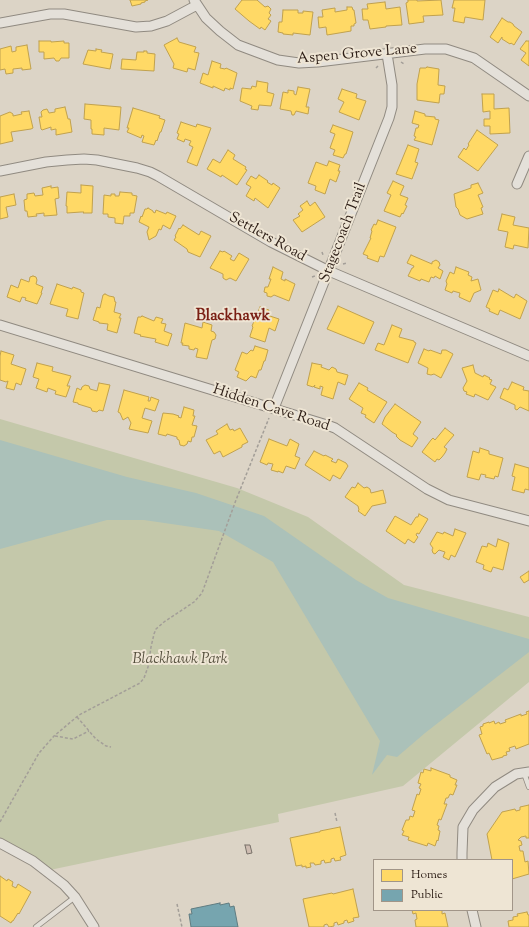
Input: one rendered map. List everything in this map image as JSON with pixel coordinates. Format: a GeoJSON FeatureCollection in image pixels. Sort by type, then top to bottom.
{"type":"FeatureCollection","features":[{"type":"Feature","properties":{"kind":"street"},"geometry":{"type":"LineString","coordinates":[[0,23],[50,14],[64,14],[136,28],[151,26],[167,21],[196,3]]}},
{"type":"Feature","properties":{"kind":"street","name":"Aspen Grove Lane"},"geometry":{"type":"LineString","coordinates":[[196,3],[211,22],[238,45],[278,60],[299,63],[318,62],[425,49],[446,49],[474,58],[529,96]]}},
{"type":"Feature","properties":{"kind":"street","name":"Stagecoach Trail"},"geometry":{"type":"LineString","coordinates":[[274,408],[389,118],[392,107],[392,94],[387,54]]}},
{"type":"Feature","properties":{"kind":"street"},"geometry":{"type":"LineString","coordinates":[[517,184],[529,156]]}},
{"type":"Feature","properties":{"kind":"street","name":"Settlers Road"},"geometry":{"type":"LineString","coordinates":[[0,171],[67,160],[97,160],[137,168],[158,176],[271,242],[329,271],[529,356]]}},
{"type":"Feature","properties":{"kind":"street","name":"Hidden Cave Road"},"geometry":{"type":"LineString","coordinates":[[0,325],[335,428],[427,489],[449,500],[529,521]]}},
{"type":"Feature","properties":{"kind":"street"},"geometry":{"type":"LineString","coordinates":[[462,859],[464,827],[473,810],[495,786],[516,774],[527,772]]}},
{"type":"Feature","properties":{"kind":"street"},"geometry":{"type":"LineString","coordinates":[[0,843],[33,861],[64,885],[75,897],[94,927]]}},
{"type":"Feature","properties":{"kind":"street"},"geometry":{"type":"LineString","coordinates":[[472,911],[476,927]]}},
{"type":"Feature","properties":{"kind":"lane"},"geometry":{"type":"LineString","coordinates":[[527,772],[529,787]]}},
{"type":"Feature","properties":{"kind":"lane"},"geometry":{"type":"LineString","coordinates":[[36,927],[75,897]]}},
{"type":"Feature","properties":{"kind":"path"},"geometry":{"type":"LineString","coordinates":[[343,264],[347,263]]}},
{"type":"Feature","properties":{"kind":"path"},"geometry":{"type":"LineString","coordinates":[[0,822],[39,753],[54,736],[77,717],[90,708],[132,688],[144,678],[148,667],[152,641],[156,629],[194,602],[202,593],[236,500],[269,418]]}},
{"type":"Feature","properties":{"kind":"path"},"geometry":{"type":"LineString","coordinates":[[77,717],[103,744],[111,747]]}},
{"type":"Feature","properties":{"kind":"path"},"geometry":{"type":"LineString","coordinates":[[54,736],[74,739],[89,731]]}},
{"type":"Feature","properties":{"kind":"path"},"geometry":{"type":"LineString","coordinates":[[335,813],[336,822]]}},
{"type":"Feature","properties":{"kind":"path"},"geometry":{"type":"LineString","coordinates":[[177,904],[182,927]]}},
{"type":"Feature","properties":{"kind":"green space","name":"Blackhawk Park"},"geometry":{"type":"Polygon","coordinates":[[[0,419],[237,488],[308,517],[404,585],[529,617],[529,682],[403,786],[278,814],[279,822],[45,871],[0,843],[0,419]]]}},
{"type":"Feature","properties":{"kind":"water"},"geometry":{"type":"Polygon","coordinates":[[[0,440],[127,477],[196,493],[264,516],[356,580],[388,598],[529,639],[529,652],[425,733],[397,757],[387,755],[372,775],[380,741],[273,562],[219,531],[144,520],[107,520],[0,549],[0,440]]]}},
{"type":"Feature","properties":{"kind":"building: Homes"},"geometry":{"type":"Polygon","coordinates":[[[130,0],[148,0],[141,4],[132,6],[130,0]]]}},
{"type":"Feature","properties":{"kind":"building: Homes"},"geometry":{"type":"Polygon","coordinates":[[[242,0],[257,0],[265,7],[268,6],[271,9],[269,13],[271,15],[268,19],[271,21],[265,30],[261,27],[260,29],[235,9],[242,0]]]}},
{"type":"Feature","properties":{"kind":"building: Homes"},"geometry":{"type":"Polygon","coordinates":[[[408,0],[441,0],[443,15],[423,16],[424,22],[409,24],[406,3],[408,0]]]}},
{"type":"Feature","properties":{"kind":"building: Homes"},"geometry":{"type":"Polygon","coordinates":[[[454,0],[485,0],[483,20],[465,17],[464,23],[453,21],[455,8],[452,8],[454,0]]]}},
{"type":"Feature","properties":{"kind":"building: Homes"},"geometry":{"type":"Polygon","coordinates":[[[385,2],[386,9],[400,7],[402,25],[370,29],[368,20],[363,20],[362,9],[368,9],[367,4],[385,2]]]}},
{"type":"Feature","properties":{"kind":"building: Homes"},"geometry":{"type":"Polygon","coordinates":[[[347,7],[352,7],[354,10],[356,23],[354,26],[351,26],[351,31],[327,35],[326,27],[319,28],[318,17],[323,17],[322,10],[335,8],[335,12],[347,10],[347,7]]]}},
{"type":"Feature","properties":{"kind":"building: Homes"},"geometry":{"type":"Polygon","coordinates":[[[283,10],[298,10],[298,13],[303,13],[303,11],[313,12],[310,35],[293,33],[293,35],[278,32],[279,22],[282,22],[283,10]]]}},
{"type":"Feature","properties":{"kind":"building: Homes"},"geometry":{"type":"Polygon","coordinates":[[[502,18],[513,24],[522,32],[514,45],[502,39],[502,37],[498,43],[490,37],[502,18]]]}},
{"type":"Feature","properties":{"kind":"building: Homes"},"geometry":{"type":"Polygon","coordinates":[[[177,38],[179,42],[196,47],[194,52],[199,53],[195,70],[188,68],[187,72],[173,68],[174,64],[164,45],[177,38]]]}},
{"type":"Feature","properties":{"kind":"building: Homes"},"geometry":{"type":"Polygon","coordinates":[[[39,41],[64,41],[64,43],[69,43],[69,58],[61,58],[59,61],[56,61],[54,58],[44,59],[44,52],[39,52],[39,41]]]}},
{"type":"Feature","properties":{"kind":"building: Homes"},"geometry":{"type":"Polygon","coordinates":[[[526,41],[529,41],[529,66],[521,60],[526,53],[520,49],[526,41]]]}},
{"type":"Feature","properties":{"kind":"building: Homes"},"geometry":{"type":"Polygon","coordinates":[[[27,45],[31,69],[13,69],[13,73],[6,74],[5,69],[0,70],[0,49],[11,46],[12,52],[16,51],[16,47],[27,45]]]}},
{"type":"Feature","properties":{"kind":"building: Homes"},"geometry":{"type":"Polygon","coordinates":[[[96,49],[102,50],[101,52],[113,54],[110,69],[83,64],[88,50],[96,51],[96,49]]]}},
{"type":"Feature","properties":{"kind":"building: Homes"},"geometry":{"type":"Polygon","coordinates":[[[144,51],[155,54],[154,71],[121,69],[122,59],[136,60],[137,52],[144,51]]]}},
{"type":"Feature","properties":{"kind":"building: Homes"},"geometry":{"type":"Polygon","coordinates":[[[212,61],[221,64],[220,68],[226,68],[237,73],[233,89],[230,88],[230,90],[225,88],[224,91],[213,86],[213,88],[200,83],[203,73],[208,75],[212,61]]]}},
{"type":"Feature","properties":{"kind":"building: Homes"},"geometry":{"type":"Polygon","coordinates":[[[427,67],[439,69],[438,85],[445,86],[444,94],[440,94],[439,103],[417,100],[417,84],[420,68],[427,67]]]}},
{"type":"Feature","properties":{"kind":"building: Homes"},"geometry":{"type":"Polygon","coordinates":[[[257,81],[268,83],[267,92],[274,94],[271,106],[259,105],[258,110],[251,109],[252,106],[240,101],[242,88],[251,89],[252,86],[256,87],[257,81]]]}},
{"type":"Feature","properties":{"kind":"building: Homes"},"geometry":{"type":"Polygon","coordinates":[[[298,87],[310,89],[306,107],[309,107],[308,114],[296,111],[294,115],[292,115],[291,111],[280,109],[283,92],[288,93],[288,90],[294,91],[294,94],[296,95],[298,87]]]}},
{"type":"Feature","properties":{"kind":"building: Homes"},"geometry":{"type":"Polygon","coordinates":[[[342,89],[357,94],[356,98],[366,101],[359,120],[339,112],[344,102],[338,99],[342,89]]]}},
{"type":"Feature","properties":{"kind":"building: Homes"},"geometry":{"type":"Polygon","coordinates":[[[482,94],[494,94],[494,109],[509,108],[510,133],[490,134],[490,126],[484,126],[484,119],[490,119],[490,111],[483,112],[482,94]]]}},
{"type":"Feature","properties":{"kind":"building: Homes"},"geometry":{"type":"Polygon","coordinates":[[[85,104],[121,107],[119,130],[104,128],[104,135],[92,134],[91,120],[84,119],[85,104]]]}},
{"type":"Feature","properties":{"kind":"building: Homes"},"geometry":{"type":"Polygon","coordinates":[[[65,107],[68,119],[70,119],[72,132],[56,135],[56,129],[51,130],[51,127],[41,129],[39,117],[42,117],[41,112],[43,110],[47,109],[49,113],[55,112],[55,109],[65,107]]]}},
{"type":"Feature","properties":{"kind":"building: Homes"},"geometry":{"type":"Polygon","coordinates":[[[133,108],[160,116],[159,118],[165,120],[154,145],[142,142],[144,136],[142,135],[141,138],[127,132],[133,108]]]}},
{"type":"Feature","properties":{"kind":"building: Homes"},"geometry":{"type":"Polygon","coordinates":[[[29,111],[33,128],[11,132],[13,141],[0,144],[0,116],[10,112],[13,116],[22,114],[21,112],[29,111]]]}},
{"type":"Feature","properties":{"kind":"building: Homes"},"geometry":{"type":"Polygon","coordinates":[[[415,111],[425,114],[425,116],[435,117],[435,119],[439,120],[432,145],[414,140],[416,137],[414,136],[416,128],[418,128],[419,125],[412,123],[415,111]]]}},
{"type":"Feature","properties":{"kind":"building: Homes"},"geometry":{"type":"Polygon","coordinates":[[[181,122],[196,127],[197,124],[211,128],[197,166],[187,162],[193,147],[189,145],[191,141],[185,139],[184,142],[177,139],[179,134],[177,133],[181,122]]]}},
{"type":"Feature","properties":{"kind":"building: Homes"},"geometry":{"type":"Polygon","coordinates":[[[333,125],[353,132],[346,154],[343,158],[333,155],[335,150],[330,148],[335,134],[330,132],[333,125]]]}},
{"type":"Feature","properties":{"kind":"building: Homes"},"geometry":{"type":"Polygon","coordinates":[[[477,130],[498,145],[478,171],[458,157],[464,148],[466,150],[477,130]]]}},
{"type":"Feature","properties":{"kind":"building: Homes"},"geometry":{"type":"Polygon","coordinates":[[[408,145],[419,149],[415,162],[418,163],[412,179],[396,174],[408,145]]]}},
{"type":"Feature","properties":{"kind":"building: Homes"},"geometry":{"type":"Polygon","coordinates":[[[228,150],[235,155],[233,159],[246,167],[245,169],[247,170],[237,185],[222,175],[221,177],[207,169],[213,159],[220,163],[228,150]]]}},
{"type":"Feature","properties":{"kind":"building: Homes"},"geometry":{"type":"Polygon","coordinates":[[[329,161],[340,165],[338,171],[340,171],[336,182],[330,179],[325,194],[315,190],[316,186],[308,183],[316,162],[327,166],[329,161]]]}},
{"type":"Feature","properties":{"kind":"building: Homes"},"geometry":{"type":"Polygon","coordinates":[[[259,175],[268,181],[267,182],[272,185],[273,183],[280,188],[268,208],[255,198],[254,201],[246,196],[251,187],[246,184],[251,176],[256,179],[259,175]]]}},
{"type":"Feature","properties":{"kind":"building: Homes"},"geometry":{"type":"Polygon","coordinates":[[[393,181],[404,186],[400,195],[408,198],[405,205],[407,206],[400,217],[384,211],[391,195],[387,193],[393,181]]]}},
{"type":"Feature","properties":{"kind":"building: Homes"},"geometry":{"type":"Polygon","coordinates":[[[478,183],[483,193],[478,195],[483,207],[481,208],[483,214],[467,219],[460,215],[456,207],[454,194],[471,188],[471,185],[478,183]]]}},
{"type":"Feature","properties":{"kind":"building: Homes"},"geometry":{"type":"Polygon","coordinates":[[[81,185],[93,186],[92,213],[67,213],[67,192],[81,193],[81,185]]]}},
{"type":"Feature","properties":{"kind":"building: Homes"},"geometry":{"type":"Polygon","coordinates":[[[51,186],[51,188],[58,187],[59,198],[55,199],[57,215],[44,216],[44,213],[36,214],[37,216],[28,217],[27,211],[25,211],[24,200],[27,199],[27,194],[34,193],[35,196],[43,195],[42,188],[51,186]]]}},
{"type":"Feature","properties":{"kind":"building: Homes"},"geometry":{"type":"Polygon","coordinates":[[[120,192],[132,193],[132,195],[137,196],[134,213],[130,213],[130,216],[124,216],[123,224],[115,223],[115,218],[108,217],[108,214],[103,214],[104,195],[111,196],[111,194],[115,194],[115,196],[119,196],[120,192]]]}},
{"type":"Feature","properties":{"kind":"building: Homes"},"geometry":{"type":"Polygon","coordinates":[[[14,194],[16,205],[6,207],[8,217],[0,219],[0,197],[14,194]]]}},
{"type":"Feature","properties":{"kind":"building: Homes"},"geometry":{"type":"Polygon","coordinates":[[[307,201],[310,206],[315,202],[325,217],[302,232],[293,220],[300,216],[298,214],[303,210],[300,206],[307,201]]]}},
{"type":"Feature","properties":{"kind":"building: Homes"},"geometry":{"type":"Polygon","coordinates":[[[148,208],[155,213],[156,210],[166,214],[167,212],[176,216],[170,229],[163,225],[161,230],[159,229],[156,236],[149,240],[147,232],[149,227],[139,222],[145,209],[148,208]]]}},
{"type":"Feature","properties":{"kind":"building: Homes"},"geometry":{"type":"Polygon","coordinates":[[[502,214],[515,217],[513,225],[529,228],[528,248],[514,245],[513,249],[505,247],[508,232],[498,230],[502,214]]]}},
{"type":"Feature","properties":{"kind":"building: Homes"},"geometry":{"type":"Polygon","coordinates":[[[378,220],[396,227],[384,257],[380,256],[378,262],[367,258],[368,256],[363,254],[371,238],[371,230],[374,224],[376,225],[378,220]]]}},
{"type":"Feature","properties":{"kind":"building: Homes"},"geometry":{"type":"Polygon","coordinates":[[[183,225],[199,235],[201,231],[211,236],[200,257],[188,252],[187,249],[174,240],[179,228],[180,229],[183,225]]]}},
{"type":"Feature","properties":{"kind":"building: Homes"},"geometry":{"type":"Polygon","coordinates":[[[220,251],[224,251],[232,256],[230,259],[234,261],[239,253],[249,259],[236,281],[230,278],[226,280],[223,278],[223,274],[210,268],[220,251]]]}},
{"type":"Feature","properties":{"kind":"building: Homes"},"geometry":{"type":"Polygon","coordinates":[[[411,255],[432,264],[432,262],[436,260],[439,262],[440,265],[438,268],[443,271],[440,279],[435,276],[434,278],[431,277],[429,282],[421,279],[420,281],[408,276],[414,266],[407,263],[411,255]]]}},
{"type":"Feature","properties":{"kind":"building: Homes"},"geometry":{"type":"Polygon","coordinates":[[[273,267],[283,272],[281,279],[285,281],[285,279],[295,284],[289,301],[274,295],[271,297],[267,296],[267,293],[264,292],[265,287],[268,287],[271,279],[269,279],[273,267]]]}},
{"type":"Feature","properties":{"kind":"building: Homes"},"geometry":{"type":"Polygon","coordinates":[[[456,267],[469,272],[468,275],[472,277],[471,281],[478,279],[481,290],[474,293],[470,302],[459,297],[460,293],[453,291],[452,293],[445,290],[447,284],[446,281],[450,272],[454,274],[456,267]]]}},
{"type":"Feature","properties":{"kind":"building: Homes"},"geometry":{"type":"Polygon","coordinates":[[[30,277],[36,277],[36,284],[43,287],[37,304],[25,300],[26,298],[22,297],[20,302],[7,297],[11,285],[18,288],[21,279],[29,282],[30,277]]]}},
{"type":"Feature","properties":{"kind":"building: Homes"},"geometry":{"type":"Polygon","coordinates":[[[57,284],[72,289],[73,287],[84,293],[78,319],[66,316],[68,309],[50,304],[57,284]]]}},
{"type":"Feature","properties":{"kind":"building: Homes"},"geometry":{"type":"Polygon","coordinates":[[[499,289],[514,298],[516,294],[527,301],[520,319],[500,310],[498,315],[489,311],[490,309],[486,307],[493,290],[498,292],[499,289]]]}},
{"type":"Feature","properties":{"kind":"building: Homes"},"geometry":{"type":"Polygon","coordinates":[[[105,294],[114,297],[116,302],[114,312],[121,314],[117,333],[107,330],[108,324],[99,323],[93,320],[97,307],[100,308],[103,295],[105,294]]]}},
{"type":"Feature","properties":{"kind":"building: Homes"},"geometry":{"type":"Polygon","coordinates":[[[338,306],[374,322],[364,344],[327,329],[338,306]]]}},
{"type":"Feature","properties":{"kind":"building: Homes"},"geometry":{"type":"Polygon","coordinates":[[[260,307],[269,310],[267,315],[279,319],[275,331],[269,328],[265,342],[250,337],[252,326],[260,307]]]}},
{"type":"Feature","properties":{"kind":"building: Homes"},"geometry":{"type":"Polygon","coordinates":[[[142,316],[154,321],[156,317],[163,319],[161,323],[166,324],[164,331],[172,334],[168,346],[155,342],[156,339],[140,336],[141,335],[134,333],[138,317],[142,316]]]}},
{"type":"Feature","properties":{"kind":"building: Homes"},"geometry":{"type":"Polygon","coordinates":[[[203,322],[212,325],[211,331],[216,335],[215,339],[212,340],[207,359],[196,357],[198,349],[189,349],[189,346],[182,345],[183,343],[181,343],[185,323],[202,328],[203,322]]]}},
{"type":"Feature","properties":{"kind":"building: Homes"},"geometry":{"type":"Polygon","coordinates":[[[392,325],[402,329],[399,337],[414,341],[416,343],[408,363],[375,350],[378,343],[384,345],[392,325]]]}},
{"type":"Feature","properties":{"kind":"building: Homes"},"geometry":{"type":"Polygon","coordinates":[[[255,346],[268,350],[265,361],[256,378],[251,376],[246,381],[237,377],[239,372],[235,370],[242,352],[247,354],[251,350],[253,351],[255,346]]]}},
{"type":"Feature","properties":{"kind":"building: Homes"},"geometry":{"type":"Polygon","coordinates":[[[424,349],[441,354],[442,350],[446,350],[453,354],[441,378],[434,374],[427,374],[428,368],[418,363],[424,349]]]}},
{"type":"Feature","properties":{"kind":"building: Homes"},"geometry":{"type":"Polygon","coordinates":[[[1,351],[14,355],[11,364],[26,369],[21,385],[16,383],[14,390],[6,388],[8,381],[6,382],[0,380],[1,351]]]}},
{"type":"Feature","properties":{"kind":"building: Homes"},"geometry":{"type":"Polygon","coordinates":[[[37,363],[53,367],[52,371],[71,376],[67,386],[70,386],[66,397],[55,394],[56,391],[48,388],[47,392],[36,388],[39,379],[33,377],[37,363]]]}},
{"type":"Feature","properties":{"kind":"building: Homes"},"geometry":{"type":"Polygon","coordinates":[[[312,363],[322,365],[321,367],[329,370],[332,367],[336,369],[337,372],[348,375],[345,385],[338,382],[333,399],[321,395],[323,387],[320,386],[320,389],[314,387],[315,385],[313,387],[307,385],[312,363]]]}},
{"type":"Feature","properties":{"kind":"building: Homes"},"geometry":{"type":"Polygon","coordinates":[[[473,365],[475,373],[483,377],[484,375],[490,378],[489,379],[492,380],[490,384],[496,387],[488,400],[475,394],[474,397],[466,394],[467,392],[464,391],[463,388],[467,381],[462,368],[473,365]]]}},
{"type":"Feature","properties":{"kind":"building: Homes"},"geometry":{"type":"Polygon","coordinates":[[[512,382],[524,387],[523,390],[529,391],[529,411],[520,407],[517,410],[515,409],[515,405],[500,398],[504,388],[508,390],[512,382]]]}},
{"type":"Feature","properties":{"kind":"building: Homes"},"geometry":{"type":"Polygon","coordinates":[[[99,383],[110,385],[103,411],[92,411],[91,408],[73,402],[77,388],[81,390],[85,385],[89,386],[90,389],[97,391],[99,383]]]}},
{"type":"Feature","properties":{"kind":"building: Homes"},"geometry":{"type":"Polygon","coordinates":[[[359,383],[368,388],[367,390],[387,402],[374,423],[365,417],[366,415],[361,413],[363,408],[349,399],[359,383]]]}},
{"type":"Feature","properties":{"kind":"building: Homes"},"geometry":{"type":"Polygon","coordinates":[[[124,390],[149,397],[148,401],[150,401],[151,397],[159,400],[155,411],[145,408],[142,418],[152,421],[148,433],[129,429],[131,423],[128,417],[123,420],[118,412],[124,390]]]}},
{"type":"Feature","properties":{"kind":"building: Homes"},"geometry":{"type":"Polygon","coordinates":[[[395,404],[421,422],[413,434],[418,438],[412,447],[400,440],[396,436],[397,435],[382,424],[385,417],[395,404]]]}},
{"type":"Feature","properties":{"kind":"building: Homes"},"geometry":{"type":"Polygon","coordinates":[[[184,407],[194,410],[193,416],[195,416],[192,425],[197,426],[191,442],[188,441],[184,446],[180,445],[177,437],[167,434],[166,436],[158,434],[163,413],[173,414],[181,418],[184,407]]]}},
{"type":"Feature","properties":{"kind":"building: Homes"},"geometry":{"type":"Polygon","coordinates":[[[227,424],[230,430],[233,429],[234,431],[240,428],[248,442],[242,445],[242,447],[223,457],[220,451],[214,454],[206,440],[218,434],[216,431],[227,424]]]}},
{"type":"Feature","properties":{"kind":"building: Homes"},"geometry":{"type":"Polygon","coordinates":[[[445,428],[454,435],[444,447],[447,449],[445,453],[435,462],[422,452],[431,440],[433,438],[435,440],[445,428]]]}},
{"type":"Feature","properties":{"kind":"building: Homes"},"geometry":{"type":"Polygon","coordinates":[[[269,439],[287,446],[290,439],[299,444],[295,456],[300,458],[295,469],[286,466],[283,473],[278,472],[271,470],[273,464],[268,463],[267,465],[260,462],[269,439]]]}},
{"type":"Feature","properties":{"kind":"building: Homes"},"geometry":{"type":"Polygon","coordinates":[[[480,448],[489,451],[489,454],[503,458],[498,477],[495,476],[494,479],[485,477],[486,475],[481,474],[479,480],[467,477],[473,451],[479,453],[480,448]]]}},
{"type":"Feature","properties":{"kind":"building: Homes"},"geometry":{"type":"Polygon","coordinates":[[[314,451],[333,459],[331,461],[336,463],[338,459],[346,463],[348,466],[340,479],[333,475],[330,481],[305,465],[314,451]]]}},
{"type":"Feature","properties":{"kind":"building: Homes"},"geometry":{"type":"Polygon","coordinates":[[[515,464],[529,468],[529,490],[525,489],[524,493],[512,490],[515,477],[512,476],[515,464]]]}},
{"type":"Feature","properties":{"kind":"building: Homes"},"geometry":{"type":"Polygon","coordinates":[[[358,483],[364,488],[367,487],[370,489],[371,493],[383,490],[386,503],[372,506],[365,516],[358,511],[358,506],[345,497],[352,487],[355,488],[358,483]]]}},
{"type":"Feature","properties":{"kind":"building: Homes"},"geometry":{"type":"Polygon","coordinates":[[[419,514],[428,519],[419,534],[417,533],[416,535],[418,537],[414,543],[408,539],[405,544],[386,531],[395,516],[411,525],[419,514]]]}},
{"type":"Feature","properties":{"kind":"building: Homes"},"geometry":{"type":"Polygon","coordinates":[[[455,529],[466,533],[455,557],[451,555],[449,560],[443,557],[445,552],[439,550],[435,554],[433,553],[433,548],[430,544],[437,532],[443,534],[444,532],[453,536],[455,529]]]}},
{"type":"Feature","properties":{"kind":"building: Homes"},"geometry":{"type":"Polygon","coordinates":[[[498,539],[509,543],[503,570],[493,567],[491,572],[483,569],[484,565],[476,562],[482,546],[487,547],[488,543],[496,547],[498,539]]]}},
{"type":"Feature","properties":{"kind":"building: Homes"},"geometry":{"type":"Polygon","coordinates":[[[529,571],[529,580],[524,583],[520,577],[529,571]]]}},
{"type":"Feature","properties":{"kind":"building: Homes"},"geometry":{"type":"Polygon","coordinates":[[[529,711],[529,744],[516,749],[515,746],[509,748],[510,751],[506,752],[507,755],[492,760],[489,753],[487,754],[479,735],[482,734],[480,727],[483,726],[483,724],[494,721],[495,724],[499,722],[500,724],[506,722],[505,720],[521,714],[521,716],[527,714],[526,712],[529,711]]]}},
{"type":"Feature","properties":{"kind":"building: Homes"},"geometry":{"type":"Polygon","coordinates":[[[431,768],[450,775],[450,777],[457,780],[455,785],[457,785],[453,795],[450,794],[448,798],[446,798],[444,804],[447,804],[441,820],[439,819],[437,825],[439,826],[438,830],[440,831],[438,841],[437,840],[435,846],[428,843],[427,846],[408,840],[409,837],[402,835],[404,831],[402,830],[406,820],[409,820],[410,816],[413,817],[415,811],[412,810],[417,794],[419,795],[421,789],[419,788],[421,784],[418,783],[421,772],[423,773],[424,769],[431,771],[431,768]]]}},
{"type":"Feature","properties":{"kind":"building: Homes"},"geometry":{"type":"Polygon","coordinates":[[[529,805],[529,838],[526,838],[526,836],[521,837],[518,840],[521,841],[522,845],[519,846],[520,851],[523,851],[525,862],[528,861],[529,874],[513,879],[513,859],[492,859],[487,834],[502,812],[515,809],[516,811],[520,810],[520,807],[529,805]]]}},
{"type":"Feature","properties":{"kind":"building: Homes"},"geometry":{"type":"Polygon","coordinates":[[[340,827],[346,855],[340,857],[341,860],[335,861],[334,858],[331,859],[331,862],[325,863],[324,860],[321,861],[321,864],[315,865],[314,863],[310,863],[311,867],[306,868],[306,866],[302,867],[302,865],[296,866],[290,838],[340,827]]]}},
{"type":"Feature","properties":{"kind":"building: Homes"},"geometry":{"type":"Polygon","coordinates":[[[0,876],[7,881],[8,879],[13,882],[12,886],[16,888],[18,884],[31,892],[19,914],[18,913],[11,923],[0,916],[0,876]]]}},
{"type":"Feature","properties":{"kind":"building: Homes"},"geometry":{"type":"Polygon","coordinates":[[[353,889],[359,917],[353,918],[354,921],[348,923],[347,920],[338,925],[337,922],[334,923],[334,926],[329,927],[327,924],[324,925],[324,927],[309,927],[303,899],[353,889]]]}},
{"type":"Feature","properties":{"kind":"building: Homes"},"geometry":{"type":"Polygon","coordinates":[[[412,911],[442,911],[442,914],[445,913],[448,927],[416,927],[416,913],[413,914],[412,911]]]}},
{"type":"Feature","properties":{"kind":"building: Homes"},"geometry":{"type":"Polygon","coordinates":[[[527,912],[529,915],[529,927],[509,927],[508,921],[513,920],[513,917],[518,916],[517,914],[527,912]]]}},
{"type":"Feature","properties":{"kind":"building: Public"},"geometry":{"type":"Polygon","coordinates":[[[220,903],[220,905],[229,903],[230,907],[234,906],[238,927],[191,927],[189,914],[192,914],[191,909],[220,903]]]}},
{"type":"Feature","properties":{"kind":"building: Other"},"geometry":{"type":"Polygon","coordinates":[[[245,845],[250,845],[252,853],[247,854],[245,845]]]}},
{"type":"Feature","properties":{"kind":"district","name":"Blackhawk"},"geometry":{"type":"Point","coordinates":[233,317]}}]}
